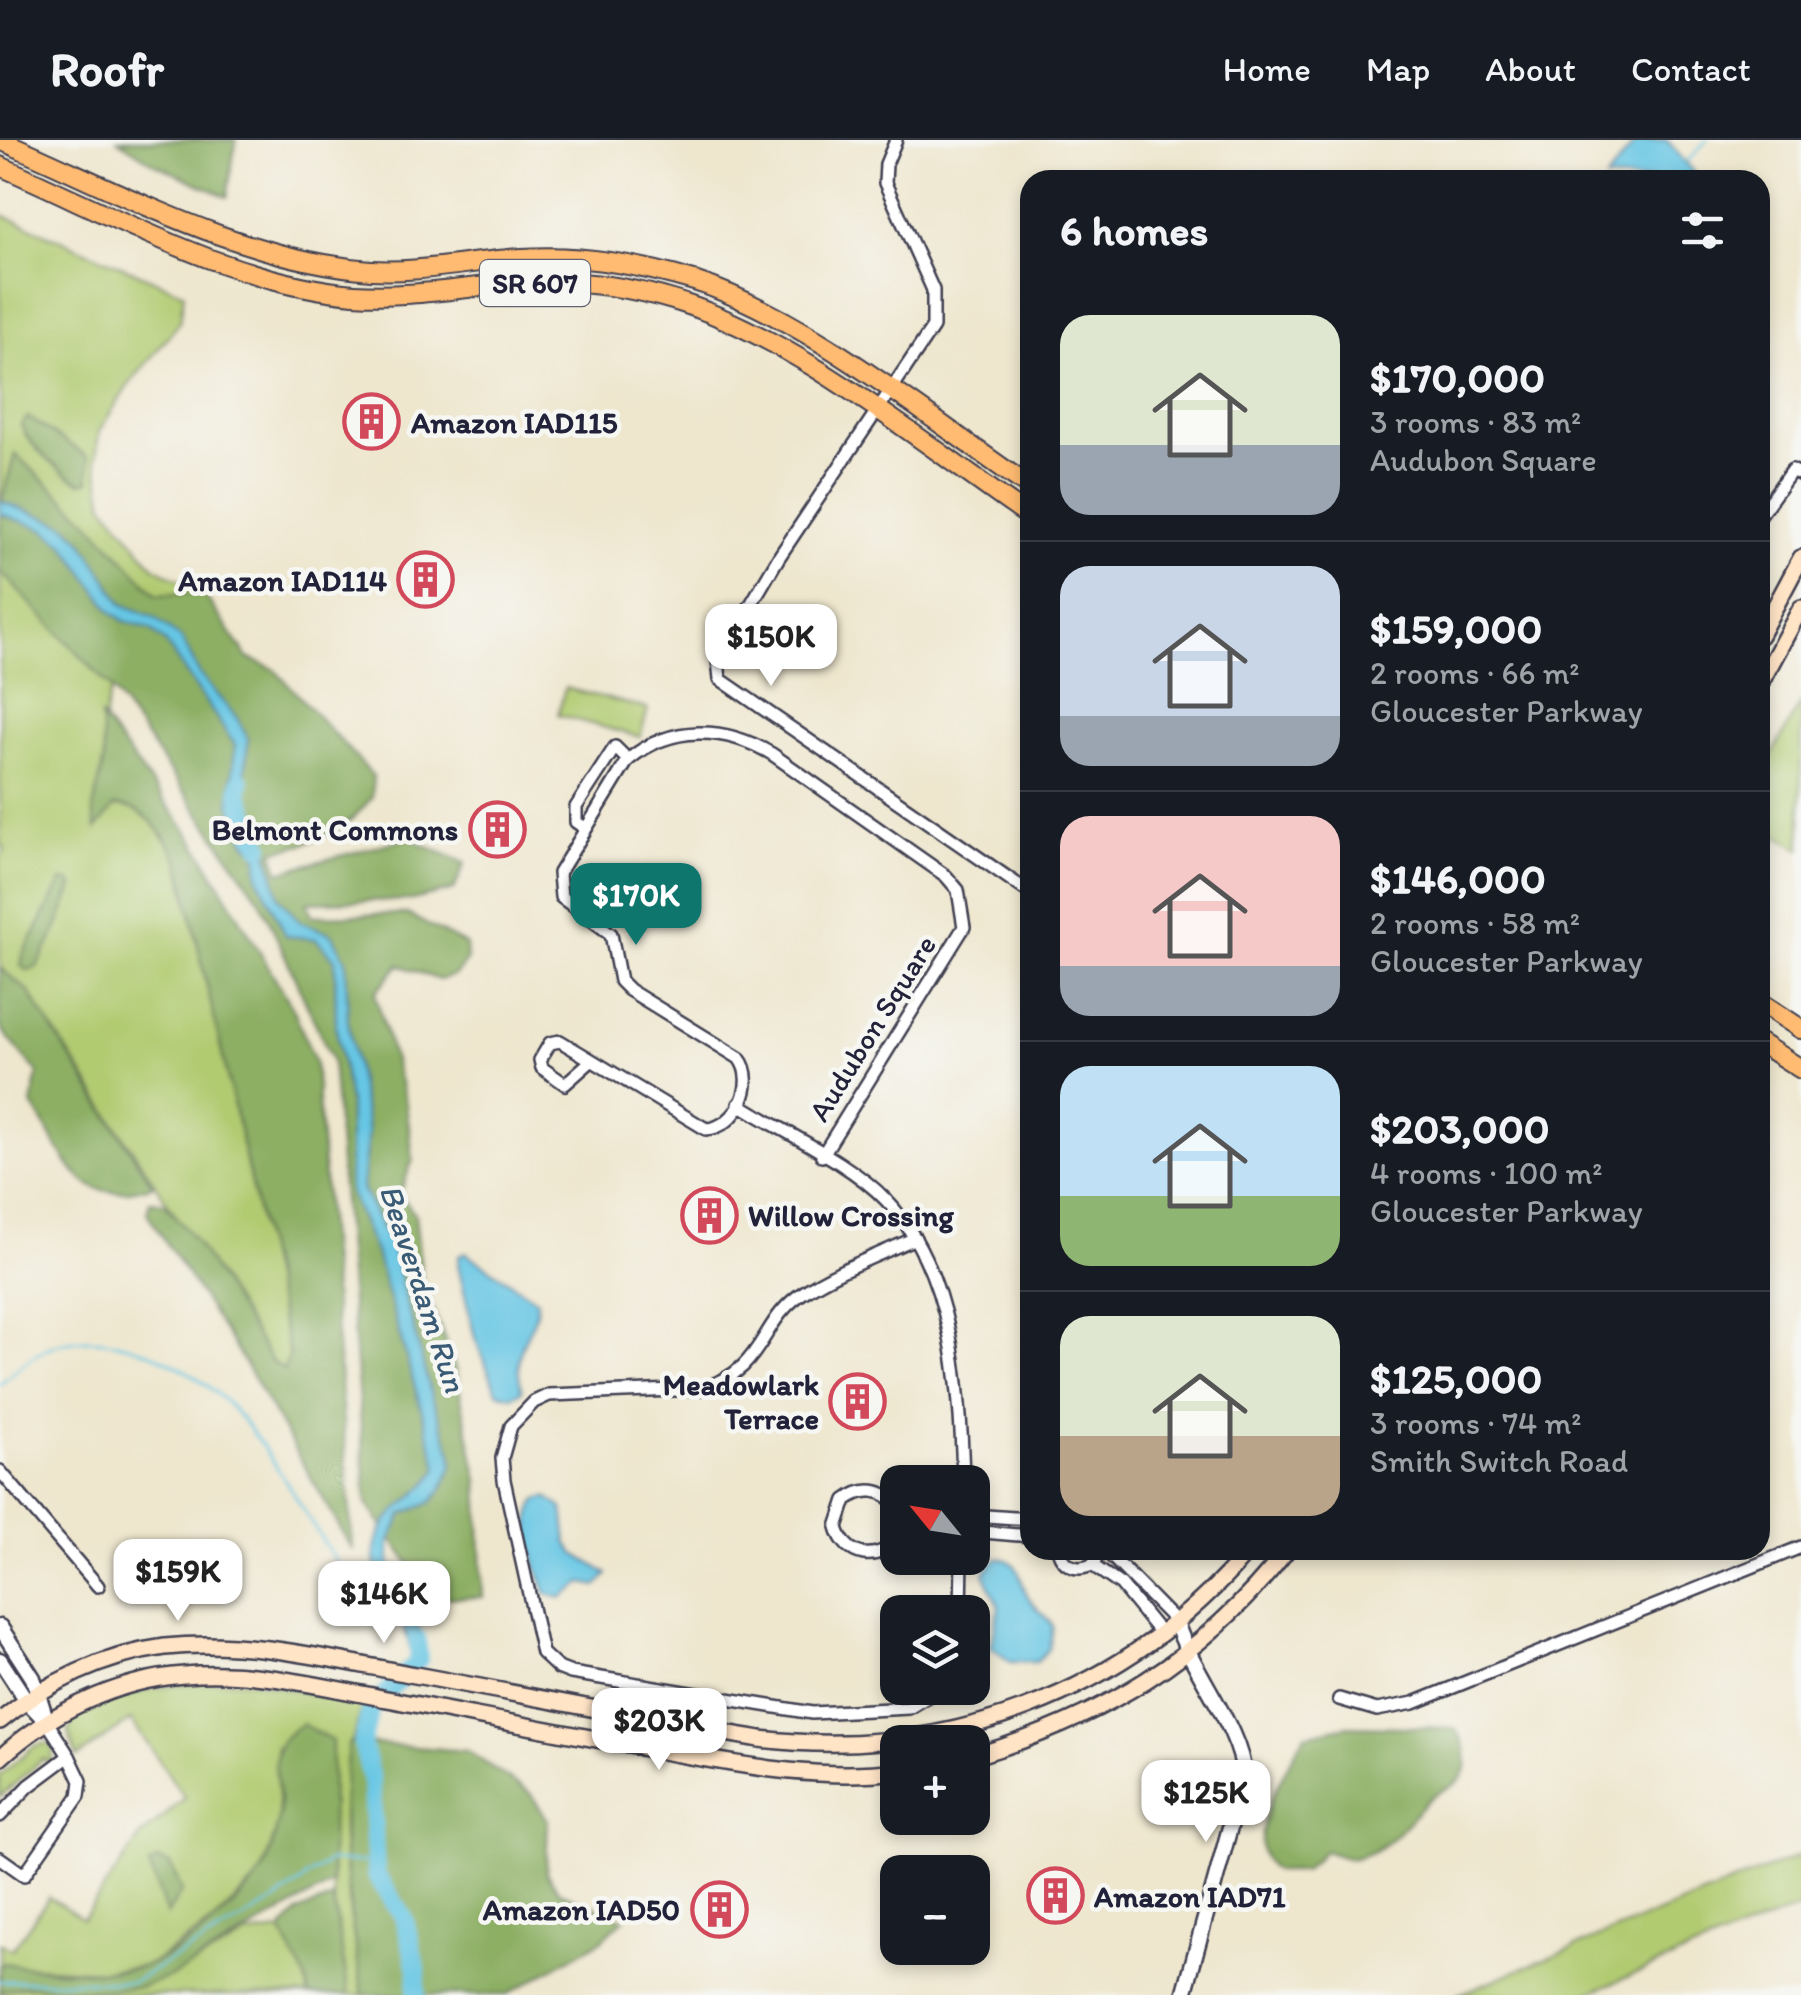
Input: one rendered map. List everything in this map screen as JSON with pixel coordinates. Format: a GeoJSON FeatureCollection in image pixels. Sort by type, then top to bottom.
{"type":"FeatureCollection","features":[{"type":"Feature","properties":{"kind":"main road","name":"SR 607"},"geometry":{"type":"LineString","coordinates":[[0,140],[245,245],[303,261],[393,271],[567,258],[626,264],[689,280],[781,319],[1020,480]]}},
{"type":"Feature","properties":{"kind":"main road","name":"SR 607"},"geometry":{"type":"LineString","coordinates":[[0,166],[216,260],[327,291],[397,296],[554,282],[616,288],[678,302],[755,333],[1020,510]]}},
{"type":"Feature","properties":{"kind":"main road"},"geometry":{"type":"LineString","coordinates":[[1770,616],[1801,558]]}},
{"type":"Feature","properties":{"kind":"main road"},"geometry":{"type":"LineString","coordinates":[[1770,665],[1801,608]]}},
{"type":"Feature","properties":{"kind":"main road"},"geometry":{"type":"LineString","coordinates":[[1770,1009],[1801,1029]]}},
{"type":"Feature","properties":{"kind":"main road"},"geometry":{"type":"LineString","coordinates":[[1770,1050],[1801,1070]]}},
{"type":"Feature","properties":{"kind":"main road"},"geometry":{"type":"LineString","coordinates":[[0,1721],[32,1696],[109,1660],[162,1648],[214,1644],[330,1659],[760,1739],[872,1744],[969,1729],[1082,1685],[1161,1634],[1239,1560]]}},
{"type":"Feature","properties":{"kind":"main road"},"geometry":{"type":"LineString","coordinates":[[990,1752],[1122,1699],[1186,1655],[1276,1560]]}},
{"type":"Feature","properties":{"kind":"main road"},"geometry":{"type":"LineString","coordinates":[[0,1758],[47,1722],[125,1686],[181,1675],[248,1675],[758,1769],[880,1772]]}},
{"type":"Feature","properties":{"kind":"street"},"geometry":{"type":"LineString","coordinates":[[896,140],[886,164],[888,194],[933,290],[936,308],[928,336],[779,557],[718,660],[720,679],[1020,886]]}},
{"type":"Feature","properties":{"kind":"street"},"geometry":{"type":"LineString","coordinates":[[1770,501],[1792,470],[1801,475]]}},
{"type":"Feature","properties":{"kind":"street","name":"Audubon Square"},"geometry":{"type":"LineString","coordinates":[[628,760],[653,742],[688,732],[712,733],[766,750],[954,883],[962,902],[964,927],[822,1156]]}},
{"type":"Feature","properties":{"kind":"street"},"geometry":{"type":"LineString","coordinates":[[586,828],[576,822],[576,806],[614,747],[628,760],[559,873],[560,897],[610,934],[620,981],[629,990],[739,1058],[749,1076],[739,1104],[718,1128],[706,1129],[592,1061]]}},
{"type":"Feature","properties":{"kind":"street"},"geometry":{"type":"LineString","coordinates":[[739,1104],[874,1188],[915,1238],[940,1304],[950,1352],[958,1395],[962,1465]]}},
{"type":"Feature","properties":{"kind":"street"},"geometry":{"type":"LineString","coordinates":[[914,1705],[812,1713],[756,1707],[558,1668],[536,1642],[502,1458],[518,1416],[549,1395],[700,1389],[720,1384],[750,1362],[780,1316],[804,1292],[915,1238]]}},
{"type":"Feature","properties":{"kind":"street"},"geometry":{"type":"LineString","coordinates":[[0,1472],[98,1586]]}},
{"type":"Feature","properties":{"kind":"street"},"geometry":{"type":"LineString","coordinates":[[880,1493],[863,1490],[846,1500],[836,1527],[845,1545],[862,1555],[880,1553]]}},
{"type":"Feature","properties":{"kind":"street"},"geometry":{"type":"LineString","coordinates":[[990,1517],[1020,1519]]}},
{"type":"Feature","properties":{"kind":"street"},"geometry":{"type":"LineString","coordinates":[[990,1533],[1020,1535]]}},
{"type":"Feature","properties":{"kind":"street"},"geometry":{"type":"LineString","coordinates":[[1770,1559],[1801,1546]]}},
{"type":"Feature","properties":{"kind":"street"},"geometry":{"type":"LineString","coordinates":[[1066,1560],[1073,1568],[1092,1565],[1096,1560]]}},
{"type":"Feature","properties":{"kind":"street"},"geometry":{"type":"LineString","coordinates":[[1114,1560],[1176,1622],[1186,1655],[1239,1752],[1244,1776],[1184,1995]]}},
{"type":"Feature","properties":{"kind":"street"},"geometry":{"type":"LineString","coordinates":[[1339,1699],[1377,1710],[1414,1703],[1766,1560]]}},
{"type":"Feature","properties":{"kind":"street"},"geometry":{"type":"LineString","coordinates":[[1092,1565],[1128,1592],[1161,1634],[1186,1655]]}},
{"type":"Feature","properties":{"kind":"street"},"geometry":{"type":"LineString","coordinates":[[0,1627],[32,1696],[81,1781],[68,1812],[24,1875],[0,1858]]}},
{"type":"Feature","properties":{"kind":"street"},"geometry":{"type":"LineString","coordinates":[[0,1660],[32,1696]]}},
{"type":"Feature","properties":{"kind":"street"},"geometry":{"type":"LineString","coordinates":[[0,1816],[29,1786],[69,1756]]}},
{"type":"Feature","properties":{"kind":"green space"},"geometry":{"type":"Polygon","coordinates":[[[118,140],[236,140],[227,197],[155,164],[118,140]]]}},
{"type":"Feature","properties":{"kind":"green space"},"geometry":{"type":"Polygon","coordinates":[[[0,214],[184,293],[180,322],[128,386],[99,431],[96,460],[104,504],[153,566],[203,593],[157,595],[87,520],[15,455],[0,506],[0,214]]]}},
{"type":"Feature","properties":{"kind":"green space"},"geometry":{"type":"Polygon","coordinates":[[[28,417],[88,457],[89,481],[74,479],[38,450],[21,425],[28,417]]]}},
{"type":"Feature","properties":{"kind":"green space"},"geometry":{"type":"Polygon","coordinates":[[[15,454],[87,520],[157,595],[203,593],[248,658],[274,669],[373,776],[372,797],[352,819],[315,840],[273,851],[279,872],[408,838],[465,863],[454,890],[412,900],[307,902],[312,916],[407,914],[466,945],[467,960],[455,975],[439,980],[399,965],[375,993],[406,1104],[413,1159],[400,1194],[415,1215],[422,1279],[455,1368],[478,1480],[483,1597],[434,1598],[367,1504],[332,1060],[260,900],[112,689],[0,571],[0,506],[15,454]]]}},
{"type":"Feature","properties":{"kind":"green space"},"geometry":{"type":"Polygon","coordinates":[[[0,571],[112,689],[105,719],[97,827],[115,806],[137,811],[153,824],[179,860],[289,1354],[284,1371],[272,1362],[28,991],[0,968],[0,858],[5,849],[0,844],[0,571]]]}},
{"type":"Feature","properties":{"kind":"green space"},"geometry":{"type":"Polygon","coordinates":[[[565,688],[648,709],[640,737],[558,715],[565,688]]]}},
{"type":"Feature","properties":{"kind":"green space"},"geometry":{"type":"Polygon","coordinates":[[[1801,703],[1801,849],[1770,831],[1770,757],[1801,703]]]}},
{"type":"Feature","properties":{"kind":"green space"},"geometry":{"type":"Polygon","coordinates":[[[101,717],[193,839],[293,1008],[315,1062],[353,1550],[244,1362],[147,1213],[150,1201],[164,1203],[195,1240],[272,1362],[284,1370],[289,1354],[179,860],[146,816],[127,807],[115,806],[96,829],[93,809],[104,759],[101,717]]]}},
{"type":"Feature","properties":{"kind":"green space"},"geometry":{"type":"Polygon","coordinates":[[[62,881],[70,881],[73,886],[65,907],[36,968],[27,970],[21,966],[23,955],[62,881]]]}},
{"type":"Feature","properties":{"kind":"green space"},"geometry":{"type":"Polygon","coordinates":[[[0,968],[28,991],[153,1185],[106,1191],[77,1175],[66,1160],[32,1105],[38,1073],[0,1028],[0,968]]]}},
{"type":"Feature","properties":{"kind":"green space"},"geometry":{"type":"Polygon","coordinates":[[[247,1680],[364,1705],[352,1740],[343,1812],[347,1886],[363,1995],[349,1995],[333,1898],[328,1812],[276,1747],[279,1822],[261,1876],[213,1922],[148,1966],[101,1971],[0,1965],[0,1943],[12,1950],[49,1897],[83,1919],[141,1836],[185,1798],[131,1720],[77,1757],[68,1733],[75,1714],[159,1688],[247,1680]]]}},
{"type":"Feature","properties":{"kind":"green space"},"geometry":{"type":"Polygon","coordinates":[[[302,1724],[332,1741],[331,1884],[172,1976],[140,1987],[96,1991],[26,1986],[0,1991],[0,1965],[5,1963],[78,1971],[137,1968],[179,1948],[223,1915],[258,1878],[267,1861],[280,1812],[276,1771],[279,1747],[302,1724]]]}},
{"type":"Feature","properties":{"kind":"green space"},"geometry":{"type":"Polygon","coordinates":[[[1347,1726],[1454,1728],[1465,1748],[1465,1772],[1455,1784],[1431,1797],[1396,1835],[1377,1849],[1350,1858],[1324,1851],[1303,1871],[1275,1871],[1264,1859],[1261,1843],[1263,1824],[1278,1784],[1305,1735],[1347,1726]]]}},
{"type":"Feature","properties":{"kind":"green space"},"geometry":{"type":"Polygon","coordinates":[[[349,1742],[467,1751],[530,1793],[548,1820],[546,1873],[560,1892],[624,1919],[602,1940],[506,1995],[363,1995],[344,1837],[349,1742]]]}},
{"type":"Feature","properties":{"kind":"green space"},"geometry":{"type":"Polygon","coordinates":[[[45,1743],[53,1747],[52,1763],[43,1759],[0,1797],[0,1775],[34,1746],[45,1743]]]}},
{"type":"Feature","properties":{"kind":"green space"},"geometry":{"type":"Polygon","coordinates":[[[1801,1855],[1801,1907],[1583,1995],[1457,1995],[1801,1855]]]}},
{"type":"Feature","properties":{"kind":"green space"},"geometry":{"type":"Polygon","coordinates":[[[158,1860],[170,1864],[182,1891],[167,1915],[149,1865],[158,1860]]]}},
{"type":"Feature","properties":{"kind":"green space"},"geometry":{"type":"Polygon","coordinates":[[[333,1898],[349,1995],[309,1995],[306,1979],[281,1931],[298,1912],[333,1898]]]}},
{"type":"Feature","properties":{"kind":"green space"},"geometry":{"type":"Polygon","coordinates":[[[281,1931],[306,1979],[309,1995],[0,1995],[0,1991],[26,1986],[96,1991],[172,1976],[248,1935],[281,1931]]]}},
{"type":"Feature","properties":{"kind":"water"},"geometry":{"type":"Polygon","coordinates":[[[1637,140],[1666,140],[1692,170],[1614,170],[1637,140]]]}},
{"type":"Feature","properties":{"kind":"water"},"geometry":{"type":"Polygon","coordinates":[[[0,501],[66,525],[82,540],[122,604],[154,617],[182,639],[200,675],[237,718],[248,739],[243,804],[267,848],[279,897],[299,921],[332,934],[346,960],[348,1021],[368,1132],[362,1188],[392,1247],[431,1395],[452,1453],[453,1465],[441,1491],[432,1502],[403,1514],[390,1541],[390,1562],[419,1629],[424,1658],[411,1654],[375,1557],[385,1524],[438,1467],[377,1257],[349,1191],[349,1101],[336,1028],[335,959],[316,939],[286,936],[258,876],[258,854],[246,842],[230,805],[235,745],[165,642],[149,628],[124,621],[112,612],[64,544],[44,529],[0,514],[0,501]]]}},
{"type":"Feature","properties":{"kind":"water"},"geometry":{"type":"Polygon","coordinates":[[[465,1252],[537,1300],[519,1359],[522,1391],[512,1396],[497,1392],[475,1338],[458,1265],[459,1256],[465,1252]]]}},
{"type":"Feature","properties":{"kind":"water"},"geometry":{"type":"Polygon","coordinates":[[[547,1497],[563,1508],[567,1542],[574,1553],[608,1574],[597,1586],[583,1583],[561,1598],[547,1594],[535,1560],[530,1520],[537,1500],[547,1497]]]}},
{"type":"Feature","properties":{"kind":"water"},"geometry":{"type":"Polygon","coordinates":[[[998,1558],[1012,1563],[1027,1595],[1053,1627],[1049,1649],[1036,1662],[1010,1662],[991,1647],[999,1607],[985,1575],[990,1575],[990,1567],[998,1558]]]}},
{"type":"Feature","properties":{"kind":"waterway"},"geometry":{"type":"LineString","coordinates":[[1688,161],[1707,140]]}},
{"type":"Feature","properties":{"kind":"waterway","name":"Beaverdam Run"},"geometry":{"type":"LineString","coordinates":[[241,781],[239,793],[261,846]]}},
{"type":"Feature","properties":{"kind":"waterway"},"geometry":{"type":"LineString","coordinates":[[0,1384],[40,1352],[77,1341],[123,1344],[168,1361],[208,1386],[240,1417],[272,1460],[345,1576],[357,1582],[379,1581]]}},
{"type":"Feature","properties":{"kind":"waterway","name":"Beaverdam Run"},"geometry":{"type":"LineString","coordinates":[[416,1995],[417,1969],[404,1917],[376,1875],[371,1778],[362,1743],[371,1708],[419,1660],[417,1638]]}},
{"type":"Feature","properties":{"kind":"waterway"},"geometry":{"type":"LineString","coordinates":[[0,1981],[132,1982],[274,1902],[329,1861],[374,1862]]}},
{"type":"Feature","properties":{"kind":"place","name":"Amazon IAD115"},"geometry":{"type":"Point","coordinates":[372,422]}},
{"type":"Feature","properties":{"kind":"place","name":"Amazon IAD114"},"geometry":{"type":"Point","coordinates":[426,580]}},
{"type":"Feature","properties":{"kind":"place","name":"Belmont Commons"},"geometry":{"type":"Point","coordinates":[497,829]}},
{"type":"Feature","properties":{"kind":"place","name":"Willow Crossing"},"geometry":{"type":"Point","coordinates":[709,1215]}},
{"type":"Feature","properties":{"kind":"place","name":"Meadowlark Terrace"},"geometry":{"type":"Point","coordinates":[858,1401]}},
{"type":"Feature","properties":{"kind":"place","name":"Amazon IAD71"},"geometry":{"type":"Point","coordinates":[1055,1896]}},
{"type":"Feature","properties":{"kind":"place","name":"Amazon IAD50"},"geometry":{"type":"Point","coordinates":[719,1909]}}]}
